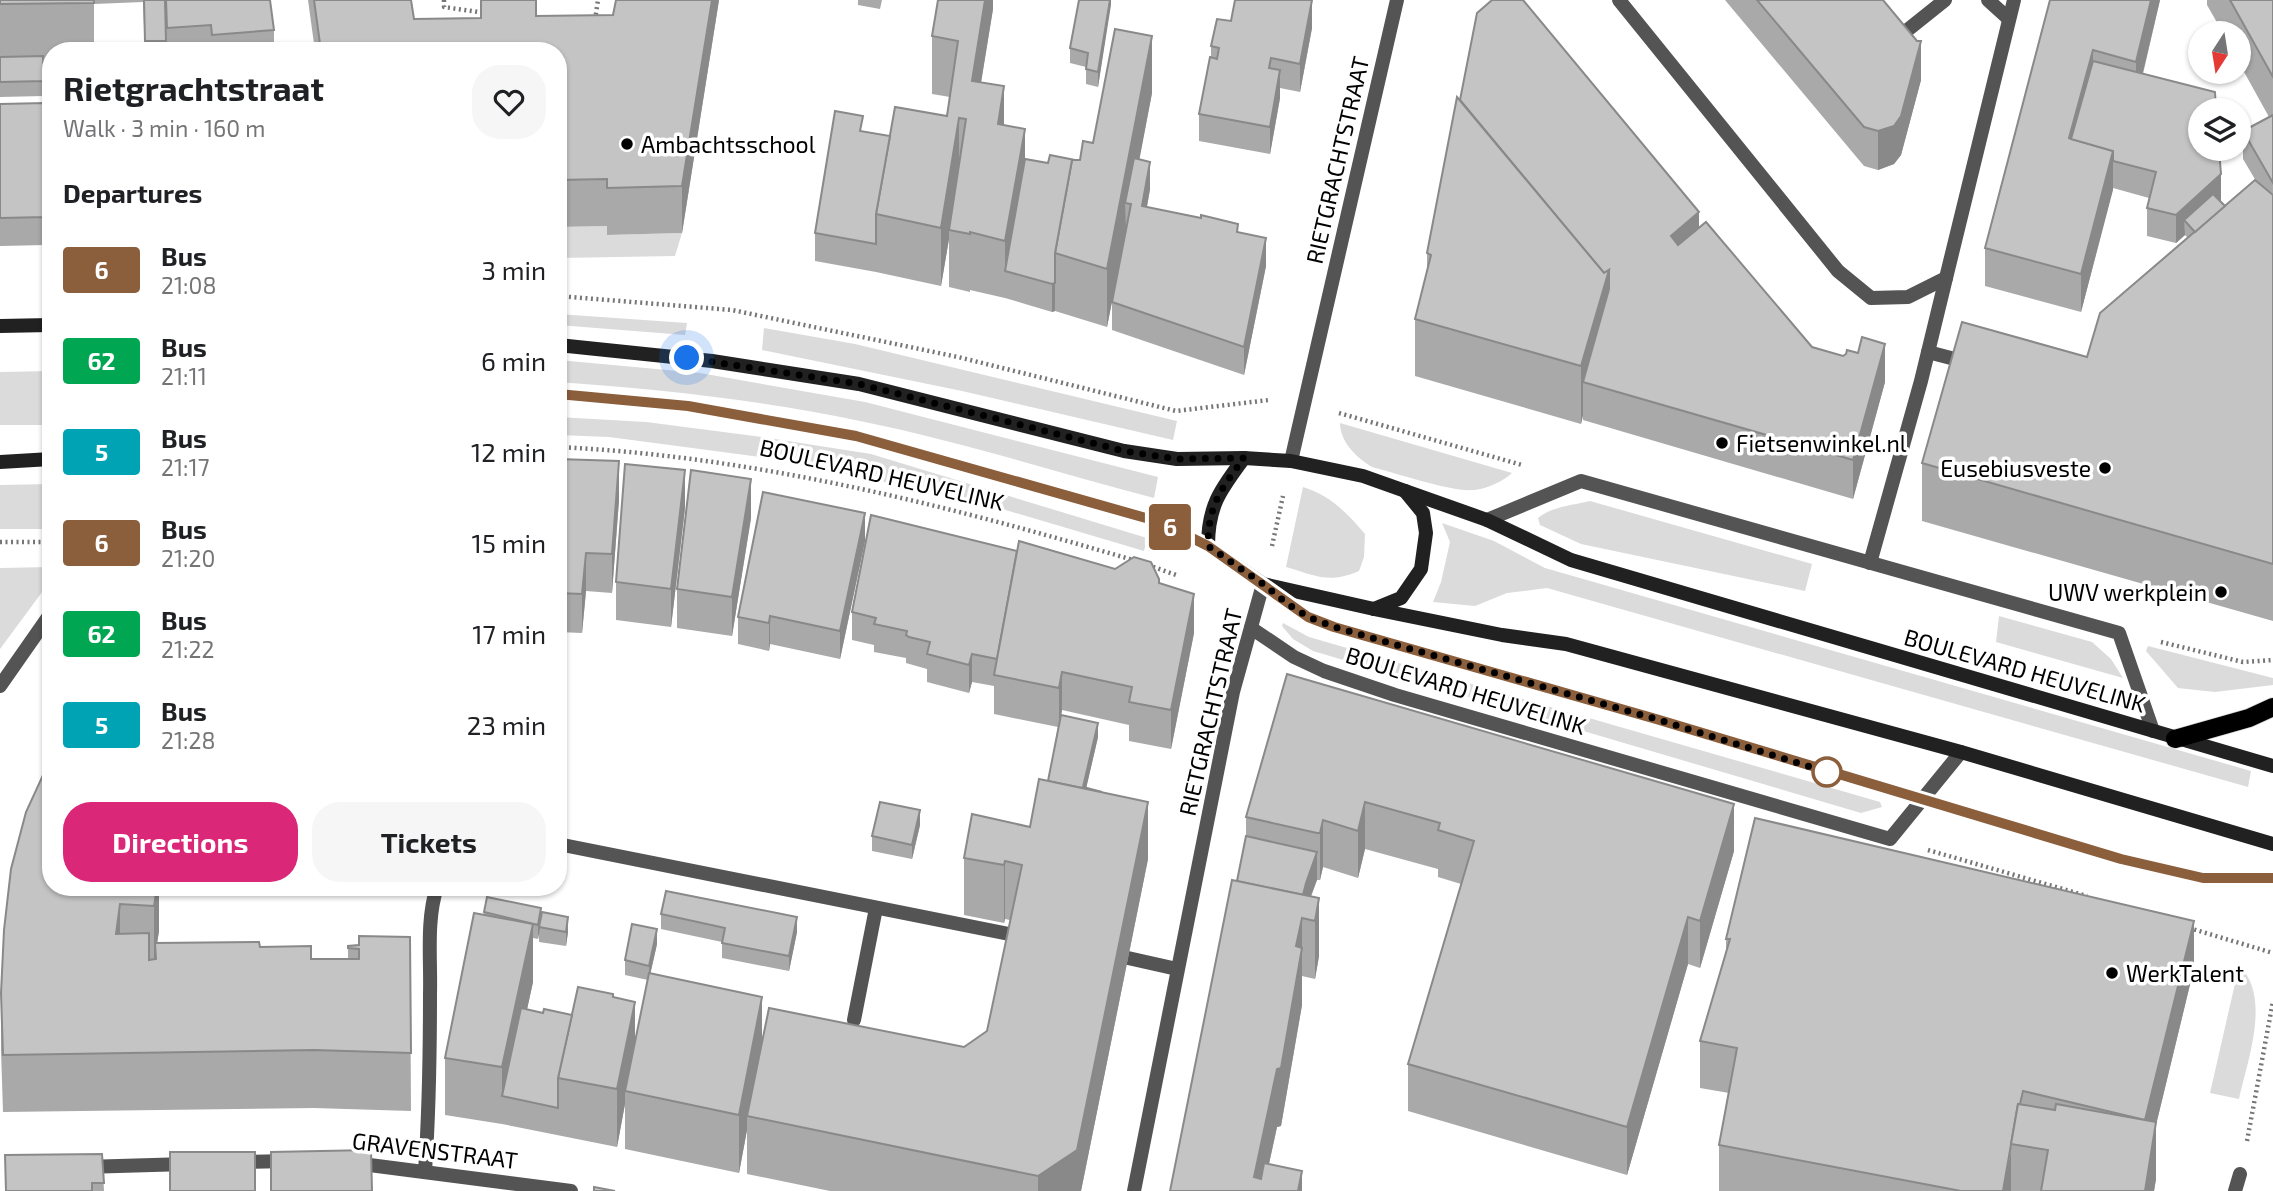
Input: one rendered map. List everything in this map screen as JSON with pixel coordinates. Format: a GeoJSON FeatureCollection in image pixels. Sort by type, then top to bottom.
{"type":"FeatureCollection","features":[{"type":"Feature","properties":{"kind":"main road"},"geometry":{"type":"LineString","coordinates":[[0,326],[42,325]]}},
{"type":"Feature","properties":{"kind":"main road","name":"BOULEVARD HEUVELINK"},"geometry":{"type":"LineString","coordinates":[[567,346],[712,361],[859,384],[1124,451],[1177,459],[1244,458],[1291,461],[1363,476],[1487,520],[1571,561],[2273,766]]}},
{"type":"Feature","properties":{"kind":"main road","name":"BOULEVARD HEUVELINK"},"geometry":{"type":"LineString","coordinates":[[567,395],[688,406],[856,436],[1160,522],[1208,546],[1263,584],[1503,635],[1566,645],[1962,752],[2273,844]]}},
{"type":"Feature","properties":{"kind":"main road"},"geometry":{"type":"LineString","coordinates":[[1208,546],[1208,526],[1220,490],[1244,458]]}},
{"type":"Feature","properties":{"kind":"main road"},"geometry":{"type":"LineString","coordinates":[[0,462],[42,460]]}},
{"type":"Feature","properties":{"kind":"main road"},"geometry":{"type":"LineString","coordinates":[[1374,609],[1401,598],[1421,569],[1426,533],[1423,513],[1403,489]]}},
{"type":"Feature","properties":{"kind":"main road"},"geometry":{"type":"LineString","coordinates":[[2175,739],[2249,718],[2273,707]]}},
{"type":"Feature","properties":{"kind":"street","name":"RIETGRACHTSTRAAT"},"geometry":{"type":"LineString","coordinates":[[1291,461],[1397,0]]}},
{"type":"Feature","properties":{"kind":"street"},"geometry":{"type":"LineString","coordinates":[[1619,0],[1838,271],[1871,298],[1908,297],[1945,278]]}},
{"type":"Feature","properties":{"kind":"street"},"geometry":{"type":"LineString","coordinates":[[1889,46],[1945,0]]}},
{"type":"Feature","properties":{"kind":"street"},"geometry":{"type":"LineString","coordinates":[[1989,0],[2009,19]]}},
{"type":"Feature","properties":{"kind":"street"},"geometry":{"type":"LineString","coordinates":[[1870,563],[1928,352],[2014,0]]}},
{"type":"Feature","properties":{"kind":"street"},"geometry":{"type":"LineString","coordinates":[[1928,352],[1980,365]]}},
{"type":"Feature","properties":{"kind":"street"},"geometry":{"type":"LineString","coordinates":[[1487,520],[1581,481],[2119,633]]}},
{"type":"Feature","properties":{"kind":"street","name":"RIETGRACHTSTRAAT"},"geometry":{"type":"LineString","coordinates":[[1134,1191],[1233,692],[1263,584]]}},
{"type":"Feature","properties":{"kind":"street","name":"BOULEVARD HEUVELINK"},"geometry":{"type":"LineString","coordinates":[[1263,584],[1308,617],[1334,627],[1656,719],[1921,800],[2181,874],[2223,880],[2273,878]]}},
{"type":"Feature","properties":{"kind":"street"},"geometry":{"type":"LineString","coordinates":[[0,686],[42,627]]}},
{"type":"Feature","properties":{"kind":"street","name":"BOULEVARD HEUVELINK"},"geometry":{"type":"LineString","coordinates":[[1251,628],[1294,657],[1324,671],[1395,695],[1890,839]]}},
{"type":"Feature","properties":{"kind":"street","name":"BOULEVARD HEUVELINK"},"geometry":{"type":"LineString","coordinates":[[2119,633],[2153,732]]}},
{"type":"Feature","properties":{"kind":"street"},"geometry":{"type":"LineString","coordinates":[[1890,839],[1962,752]]}},
{"type":"Feature","properties":{"kind":"street"},"geometry":{"type":"LineString","coordinates":[[567,845],[1019,936]]}},
{"type":"Feature","properties":{"kind":"street"},"geometry":{"type":"LineString","coordinates":[[425,1171],[434,896]]}},
{"type":"Feature","properties":{"kind":"street"},"geometry":{"type":"LineString","coordinates":[[854,1020],[876,908]]}},
{"type":"Feature","properties":{"kind":"street"},"geometry":{"type":"LineString","coordinates":[[1128,958],[1177,969]]}},
{"type":"Feature","properties":{"kind":"street"},"geometry":{"type":"LineString","coordinates":[[225,1163],[303,1160]]}},
{"type":"Feature","properties":{"kind":"street","name":"GRAVENSTRAAT"},"geometry":{"type":"LineString","coordinates":[[343,1161],[571,1191]]}},
{"type":"Feature","properties":{"kind":"street"},"geometry":{"type":"LineString","coordinates":[[64,1167],[199,1164]]}},
{"type":"Feature","properties":{"kind":"street"},"geometry":{"type":"LineString","coordinates":[[2235,1191],[2240,1174]]}},
{"type":"Feature","properties":{"kind":"path"},"geometry":{"type":"LineString","coordinates":[[444,0],[444,7],[492,14]]}},
{"type":"Feature","properties":{"kind":"path"},"geometry":{"type":"LineString","coordinates":[[594,24],[598,0]]}},
{"type":"Feature","properties":{"kind":"path"},"geometry":{"type":"LineString","coordinates":[[567,297],[732,310],[958,357],[1176,411],[1255,401],[1282,400],[1305,404],[1581,481]]}},
{"type":"Feature","properties":{"kind":"path","name":"BOULEVARD HEUVELINK"},"geometry":{"type":"LineString","coordinates":[[567,447],[744,466],[890,496],[1060,539],[1189,580]]}},
{"type":"Feature","properties":{"kind":"path","name":"RIETGRACHTSTRAAT"},"geometry":{"type":"LineString","coordinates":[[1263,584],[1291,461]]}},
{"type":"Feature","properties":{"kind":"path"},"geometry":{"type":"LineString","coordinates":[[0,541],[42,542]]}},
{"type":"Feature","properties":{"kind":"path"},"geometry":{"type":"LineString","coordinates":[[2119,633],[2243,662],[2273,660]]}},
{"type":"Feature","properties":{"kind":"path"},"geometry":{"type":"LineString","coordinates":[[1890,839],[2095,899]]}},
{"type":"Feature","properties":{"kind":"path"},"geometry":{"type":"LineString","coordinates":[[2180,925],[2273,953]]}},
{"type":"Feature","properties":{"kind":"path"},"geometry":{"type":"LineString","coordinates":[[2240,1174],[2273,1001]]}},
{"type":"Feature","properties":{"kind":"shaded area"},"geometry":{"type":"Polygon","coordinates":[[[607,226],[608,235],[682,233],[675,256],[567,258],[567,227],[607,226]]]}},
{"type":"Feature","properties":{"kind":"shaded area"},"geometry":{"type":"Polygon","coordinates":[[[567,315],[687,323],[685,335],[567,326],[567,315]]]}},
{"type":"Feature","properties":{"kind":"shaded area"},"geometry":{"type":"Polygon","coordinates":[[[764,328],[855,344],[1177,421],[1173,440],[962,391],[762,350],[764,328]]]}},
{"type":"Feature","properties":{"kind":"shaded area"},"geometry":{"type":"Polygon","coordinates":[[[567,361],[700,373],[865,402],[1158,477],[1154,498],[897,429],[785,407],[634,388],[567,383],[567,361]]]}},
{"type":"Feature","properties":{"kind":"shaded area"},"geometry":{"type":"Polygon","coordinates":[[[42,371],[42,425],[0,425],[0,372],[42,371]]]}},
{"type":"Feature","properties":{"kind":"shaded area"},"geometry":{"type":"Polygon","coordinates":[[[567,418],[646,422],[871,454],[1147,538],[1144,551],[982,503],[782,460],[609,437],[567,435],[567,418]]]}},
{"type":"Feature","properties":{"kind":"shaded area"},"geometry":{"type":"Polygon","coordinates":[[[1340,423],[1512,473],[1488,487],[1463,490],[1372,467],[1350,449],[1343,437],[1340,423]]]}},
{"type":"Feature","properties":{"kind":"shaded area"},"geometry":{"type":"Polygon","coordinates":[[[42,484],[42,529],[0,529],[0,485],[42,484]]]}},
{"type":"Feature","properties":{"kind":"shaded area"},"geometry":{"type":"Polygon","coordinates":[[[1303,487],[1322,495],[1337,506],[1365,534],[1364,557],[1359,571],[1330,578],[1286,567],[1303,487]]]}},
{"type":"Feature","properties":{"kind":"shaded area"},"geometry":{"type":"Polygon","coordinates":[[[1590,501],[1812,564],[1805,591],[1581,544],[1540,525],[1538,518],[1549,511],[1590,501]]]}},
{"type":"Feature","properties":{"kind":"shaded area"},"geometry":{"type":"Polygon","coordinates":[[[1442,523],[1494,541],[1545,568],[2251,771],[2248,787],[1547,588],[1507,593],[1475,606],[1433,602],[1441,582],[1450,542],[1442,523]]]}},
{"type":"Feature","properties":{"kind":"shaded area"},"geometry":{"type":"Polygon","coordinates":[[[42,567],[42,592],[0,649],[0,568],[42,567]]]}},
{"type":"Feature","properties":{"kind":"shaded area"},"geometry":{"type":"Polygon","coordinates":[[[1999,616],[2092,642],[2111,659],[2123,678],[1996,642],[1999,616]]]}},
{"type":"Feature","properties":{"kind":"shaded area"},"geometry":{"type":"Polygon","coordinates":[[[1283,623],[1309,637],[1880,802],[1882,807],[1861,813],[1313,651],[1293,639],[1282,626],[1283,623]]]}},
{"type":"Feature","properties":{"kind":"shaded area"},"geometry":{"type":"Polygon","coordinates":[[[2148,646],[2273,678],[2273,685],[2215,692],[2178,688],[2146,651],[2148,646]]]}},
{"type":"Feature","properties":{"kind":"shaded area"},"geometry":{"type":"Polygon","coordinates":[[[2239,966],[2249,979],[2256,1012],[2251,1049],[2239,1099],[2210,1093],[2239,966]]]}},
{"type":"Feature","properties":{"kind":"building"},"geometry":{"type":"Polygon","coordinates":[[[0,0],[94,0],[94,3],[0,4],[0,0]]]}},
{"type":"Feature","properties":{"kind":"building"},"geometry":{"type":"Polygon","coordinates":[[[144,0],[165,0],[166,41],[145,41],[144,0]]]}},
{"type":"Feature","properties":{"kind":"building"},"geometry":{"type":"Polygon","coordinates":[[[166,0],[270,0],[274,30],[212,35],[211,25],[167,28],[166,0]]]}},
{"type":"Feature","properties":{"kind":"building","name":"Ambachtsschool"},"geometry":{"type":"Polygon","coordinates":[[[314,0],[411,0],[414,19],[481,18],[481,0],[536,0],[536,16],[613,15],[616,0],[712,0],[682,186],[607,188],[607,179],[567,180],[567,42],[320,42],[314,0]]]}},
{"type":"Feature","properties":{"kind":"building"},"geometry":{"type":"Polygon","coordinates":[[[938,0],[985,0],[972,81],[1004,86],[998,124],[1025,129],[1005,241],[949,230],[966,119],[959,118],[941,228],[876,214],[895,107],[947,116],[958,41],[932,36],[938,0]]]}},
{"type":"Feature","properties":{"kind":"building"},"geometry":{"type":"Polygon","coordinates":[[[1079,0],[1110,0],[1098,72],[1086,69],[1088,53],[1070,48],[1079,0]]]}},
{"type":"Feature","properties":{"kind":"building"},"geometry":{"type":"Polygon","coordinates":[[[1235,0],[1312,0],[1300,64],[1271,58],[1269,68],[1280,70],[1270,127],[1199,114],[1210,57],[1217,59],[1219,48],[1211,46],[1217,19],[1231,21],[1235,0]]]}},
{"type":"Feature","properties":{"kind":"building"},"geometry":{"type":"Polygon","coordinates":[[[1492,0],[1523,0],[1699,212],[1671,236],[1678,245],[1706,222],[1812,347],[1843,356],[1847,350],[1858,353],[1862,337],[1885,344],[1853,460],[1583,382],[1609,289],[1609,270],[1604,273],[1460,100],[1477,13],[1492,0]]]}},
{"type":"Feature","properties":{"kind":"building"},"geometry":{"type":"Polygon","coordinates":[[[1757,0],[1883,0],[1917,41],[1921,41],[1901,116],[1894,126],[1878,131],[1864,127],[1757,0]]]}},
{"type":"Feature","properties":{"kind":"building"},"geometry":{"type":"Polygon","coordinates":[[[2050,0],[2151,0],[2136,62],[2093,50],[2069,138],[2113,151],[2081,274],[1985,248],[2050,0]]]}},
{"type":"Feature","properties":{"kind":"building"},"geometry":{"type":"Polygon","coordinates":[[[2230,0],[2273,0],[2273,77],[2251,38],[2251,21],[2242,21],[2230,0]]]}},
{"type":"Feature","properties":{"kind":"building"},"geometry":{"type":"Polygon","coordinates":[[[1115,29],[1152,36],[1107,269],[1055,253],[1072,160],[1080,160],[1083,141],[1093,143],[1115,29]]]}},
{"type":"Feature","properties":{"kind":"building"},"geometry":{"type":"Polygon","coordinates":[[[42,56],[42,81],[0,82],[0,57],[42,56]]]}},
{"type":"Feature","properties":{"kind":"building"},"geometry":{"type":"Polygon","coordinates":[[[2093,61],[2215,92],[2215,98],[2188,98],[2188,161],[2220,161],[2221,174],[2176,215],[2147,208],[2156,172],[2113,161],[2113,151],[2071,139],[2093,61]]]}},
{"type":"Feature","properties":{"kind":"building"},"geometry":{"type":"Polygon","coordinates":[[[1457,97],[1604,273],[1609,270],[1581,366],[1415,319],[1431,255],[1427,253],[1457,97]]]}},
{"type":"Feature","properties":{"kind":"building"},"geometry":{"type":"Polygon","coordinates":[[[42,103],[42,217],[0,218],[0,104],[42,103]]]}},
{"type":"Feature","properties":{"kind":"building"},"geometry":{"type":"Polygon","coordinates":[[[835,111],[863,116],[860,131],[890,136],[876,214],[876,244],[815,233],[835,111]]]}},
{"type":"Feature","properties":{"kind":"building"},"geometry":{"type":"Polygon","coordinates":[[[2273,115],[2273,183],[2251,145],[2251,127],[2273,115]]]}},
{"type":"Feature","properties":{"kind":"building"},"geometry":{"type":"Polygon","coordinates":[[[1050,155],[1075,160],[1072,160],[1055,253],[1055,283],[1052,284],[1005,271],[1025,159],[1048,163],[1050,155]]]}},
{"type":"Feature","properties":{"kind":"building"},"geometry":{"type":"Polygon","coordinates":[[[1134,158],[1150,162],[1142,206],[1238,224],[1237,232],[1266,238],[1244,347],[1112,302],[1131,204],[1125,203],[1134,158]]]}},
{"type":"Feature","properties":{"kind":"building","name":"Eusebiusveste"},"geometry":{"type":"Polygon","coordinates":[[[2255,180],[2273,195],[2273,564],[1922,463],[1962,322],[2087,357],[2100,313],[2255,180]]]}},
{"type":"Feature","properties":{"kind":"building"},"geometry":{"type":"Polygon","coordinates":[[[2213,194],[2225,206],[2195,232],[2184,220],[2213,194]]]}},
{"type":"Feature","properties":{"kind":"building"},"geometry":{"type":"Polygon","coordinates":[[[567,459],[619,461],[612,554],[586,553],[582,594],[567,593],[567,459]]]}},
{"type":"Feature","properties":{"kind":"building"},"geometry":{"type":"Polygon","coordinates":[[[625,464],[685,470],[671,589],[616,582],[625,464]]]}},
{"type":"Feature","properties":{"kind":"building"},"geometry":{"type":"Polygon","coordinates":[[[691,470],[751,479],[732,597],[677,589],[691,470]]]}},
{"type":"Feature","properties":{"kind":"building"},"geometry":{"type":"Polygon","coordinates":[[[763,492],[865,513],[840,631],[770,616],[769,623],[738,617],[763,492]]]}},
{"type":"Feature","properties":{"kind":"building"},"geometry":{"type":"Polygon","coordinates":[[[871,515],[1017,551],[997,659],[972,654],[969,665],[927,654],[930,642],[909,637],[906,635],[907,631],[874,624],[876,618],[852,612],[871,515]]]}},
{"type":"Feature","properties":{"kind":"building"},"geometry":{"type":"Polygon","coordinates":[[[1019,541],[1115,569],[1134,557],[1151,562],[1159,583],[1194,594],[1171,710],[1129,702],[1132,687],[1062,672],[1059,688],[994,675],[1019,541]]]}},
{"type":"Feature","properties":{"kind":"building"},"geometry":{"type":"Polygon","coordinates":[[[1287,674],[1734,804],[1700,921],[1688,917],[1627,1127],[1408,1064],[1474,841],[1438,830],[1440,823],[1365,802],[1358,831],[1323,820],[1320,833],[1317,833],[1246,817],[1287,674]]]}},
{"type":"Feature","properties":{"kind":"building"},"geometry":{"type":"Polygon","coordinates":[[[1061,715],[1098,723],[1083,787],[1102,792],[1048,781],[1061,715]]]}},
{"type":"Feature","properties":{"kind":"building"},"geometry":{"type":"Polygon","coordinates":[[[42,777],[42,896],[156,896],[154,906],[120,904],[116,934],[149,933],[149,960],[156,959],[155,943],[259,942],[260,947],[311,946],[311,959],[359,959],[359,949],[348,946],[359,945],[359,936],[410,937],[411,1053],[314,1050],[3,1055],[1,993],[4,930],[11,869],[26,812],[42,777]]]}},
{"type":"Feature","properties":{"kind":"building"},"geometry":{"type":"Polygon","coordinates":[[[1039,779],[1148,802],[1077,1150],[1038,1176],[747,1116],[769,1008],[964,1047],[987,1031],[1022,865],[1005,861],[1004,865],[964,858],[972,814],[1030,827],[1039,779]]]}},
{"type":"Feature","properties":{"kind":"building"},"geometry":{"type":"Polygon","coordinates":[[[880,802],[920,810],[912,845],[872,836],[880,802]]]}},
{"type":"Feature","properties":{"kind":"building"},"geometry":{"type":"Polygon","coordinates":[[[1755,818],[2194,921],[2145,1120],[2023,1091],[2018,1104],[2003,1191],[1961,1191],[1719,1145],[1737,1048],[1700,1041],[1730,939],[1726,939],[1755,818]]]}},
{"type":"Feature","properties":{"kind":"building"},"geometry":{"type":"Polygon","coordinates":[[[1246,836],[1317,852],[1303,895],[1237,881],[1246,836]]]}},
{"type":"Feature","properties":{"kind":"building"},"geometry":{"type":"Polygon","coordinates":[[[1232,880],[1319,898],[1315,921],[1302,918],[1296,946],[1302,948],[1281,1068],[1277,1069],[1254,1177],[1261,1179],[1264,1163],[1302,1171],[1298,1191],[1170,1191],[1232,880]]]}},
{"type":"Feature","properties":{"kind":"building"},"geometry":{"type":"Polygon","coordinates":[[[666,891],[797,917],[789,956],[722,943],[725,928],[661,914],[666,891]]]}},
{"type":"Feature","properties":{"kind":"building"},"geometry":{"type":"Polygon","coordinates":[[[487,897],[541,908],[538,925],[484,912],[487,897]]]}},
{"type":"Feature","properties":{"kind":"building"},"geometry":{"type":"Polygon","coordinates":[[[542,912],[568,917],[566,932],[539,927],[542,912]]]}},
{"type":"Feature","properties":{"kind":"building"},"geometry":{"type":"Polygon","coordinates":[[[474,913],[533,924],[502,1067],[445,1058],[474,913]]]}},
{"type":"Feature","properties":{"kind":"building"},"geometry":{"type":"Polygon","coordinates":[[[632,924],[657,929],[649,966],[625,960],[632,924]]]}},
{"type":"Feature","properties":{"kind":"building"},"geometry":{"type":"Polygon","coordinates":[[[649,973],[762,997],[739,1115],[625,1091],[649,973]]]}},
{"type":"Feature","properties":{"kind":"building"},"geometry":{"type":"Polygon","coordinates":[[[578,987],[613,994],[613,997],[635,1002],[617,1089],[558,1078],[578,987]]]}},
{"type":"Feature","properties":{"kind":"building"},"geometry":{"type":"Polygon","coordinates":[[[521,1008],[543,1013],[544,1009],[572,1015],[558,1078],[558,1108],[502,1096],[521,1008]]]}},
{"type":"Feature","properties":{"kind":"building"},"geometry":{"type":"Polygon","coordinates":[[[2018,1104],[2055,1110],[2056,1104],[2156,1122],[2145,1191],[2041,1191],[2048,1150],[2011,1144],[2018,1104]]]}},
{"type":"Feature","properties":{"kind":"building"},"geometry":{"type":"Polygon","coordinates":[[[371,1150],[372,1191],[271,1191],[271,1152],[371,1150]]]}},
{"type":"Feature","properties":{"kind":"building"},"geometry":{"type":"Polygon","coordinates":[[[170,1152],[255,1152],[255,1191],[170,1191],[170,1152]]]}},
{"type":"Feature","properties":{"kind":"building"},"geometry":{"type":"Polygon","coordinates":[[[102,1154],[104,1183],[92,1183],[92,1191],[6,1191],[5,1155],[102,1154]]]}},
{"type":"Feature","properties":{"kind":"building"},"geometry":{"type":"Polygon","coordinates":[[[594,1187],[615,1191],[594,1191],[594,1187]]]}},
{"type":"Feature","properties":{"kind":"bus line","name":"6"},"geometry":{"type":"LineString","coordinates":[[567,395],[688,406],[856,436],[1160,522],[1208,546],[1308,617],[1334,627],[1656,719],[2121,859],[2203,878],[2273,878]]}},
{"type":"Feature","properties":{"kind":"place","name":"Ambachtsschool"},"geometry":{"type":"Point","coordinates":[627,144]}},
{"type":"Feature","properties":{"kind":"place","name":"Fietsenwinkel.nl"},"geometry":{"type":"Point","coordinates":[1722,443]}},
{"type":"Feature","properties":{"kind":"place","name":"Eusebiusveste"},"geometry":{"type":"Point","coordinates":[2105,468]}},
{"type":"Feature","properties":{"kind":"place","name":"UWV werkplein"},"geometry":{"type":"Point","coordinates":[2221,592]}},
{"type":"Feature","properties":{"kind":"place","name":"WerkTalent"},"geometry":{"type":"Point","coordinates":[2112,973]}},
{"type":"Feature","properties":{"kind":"route"},"geometry":{"type":"LineString","coordinates":[[687,358],[859,384],[1124,451],[1177,459],[1244,458],[1220,490],[1208,526],[1208,546],[1308,617],[1334,627],[1656,719],[1827,772]]}}]}
